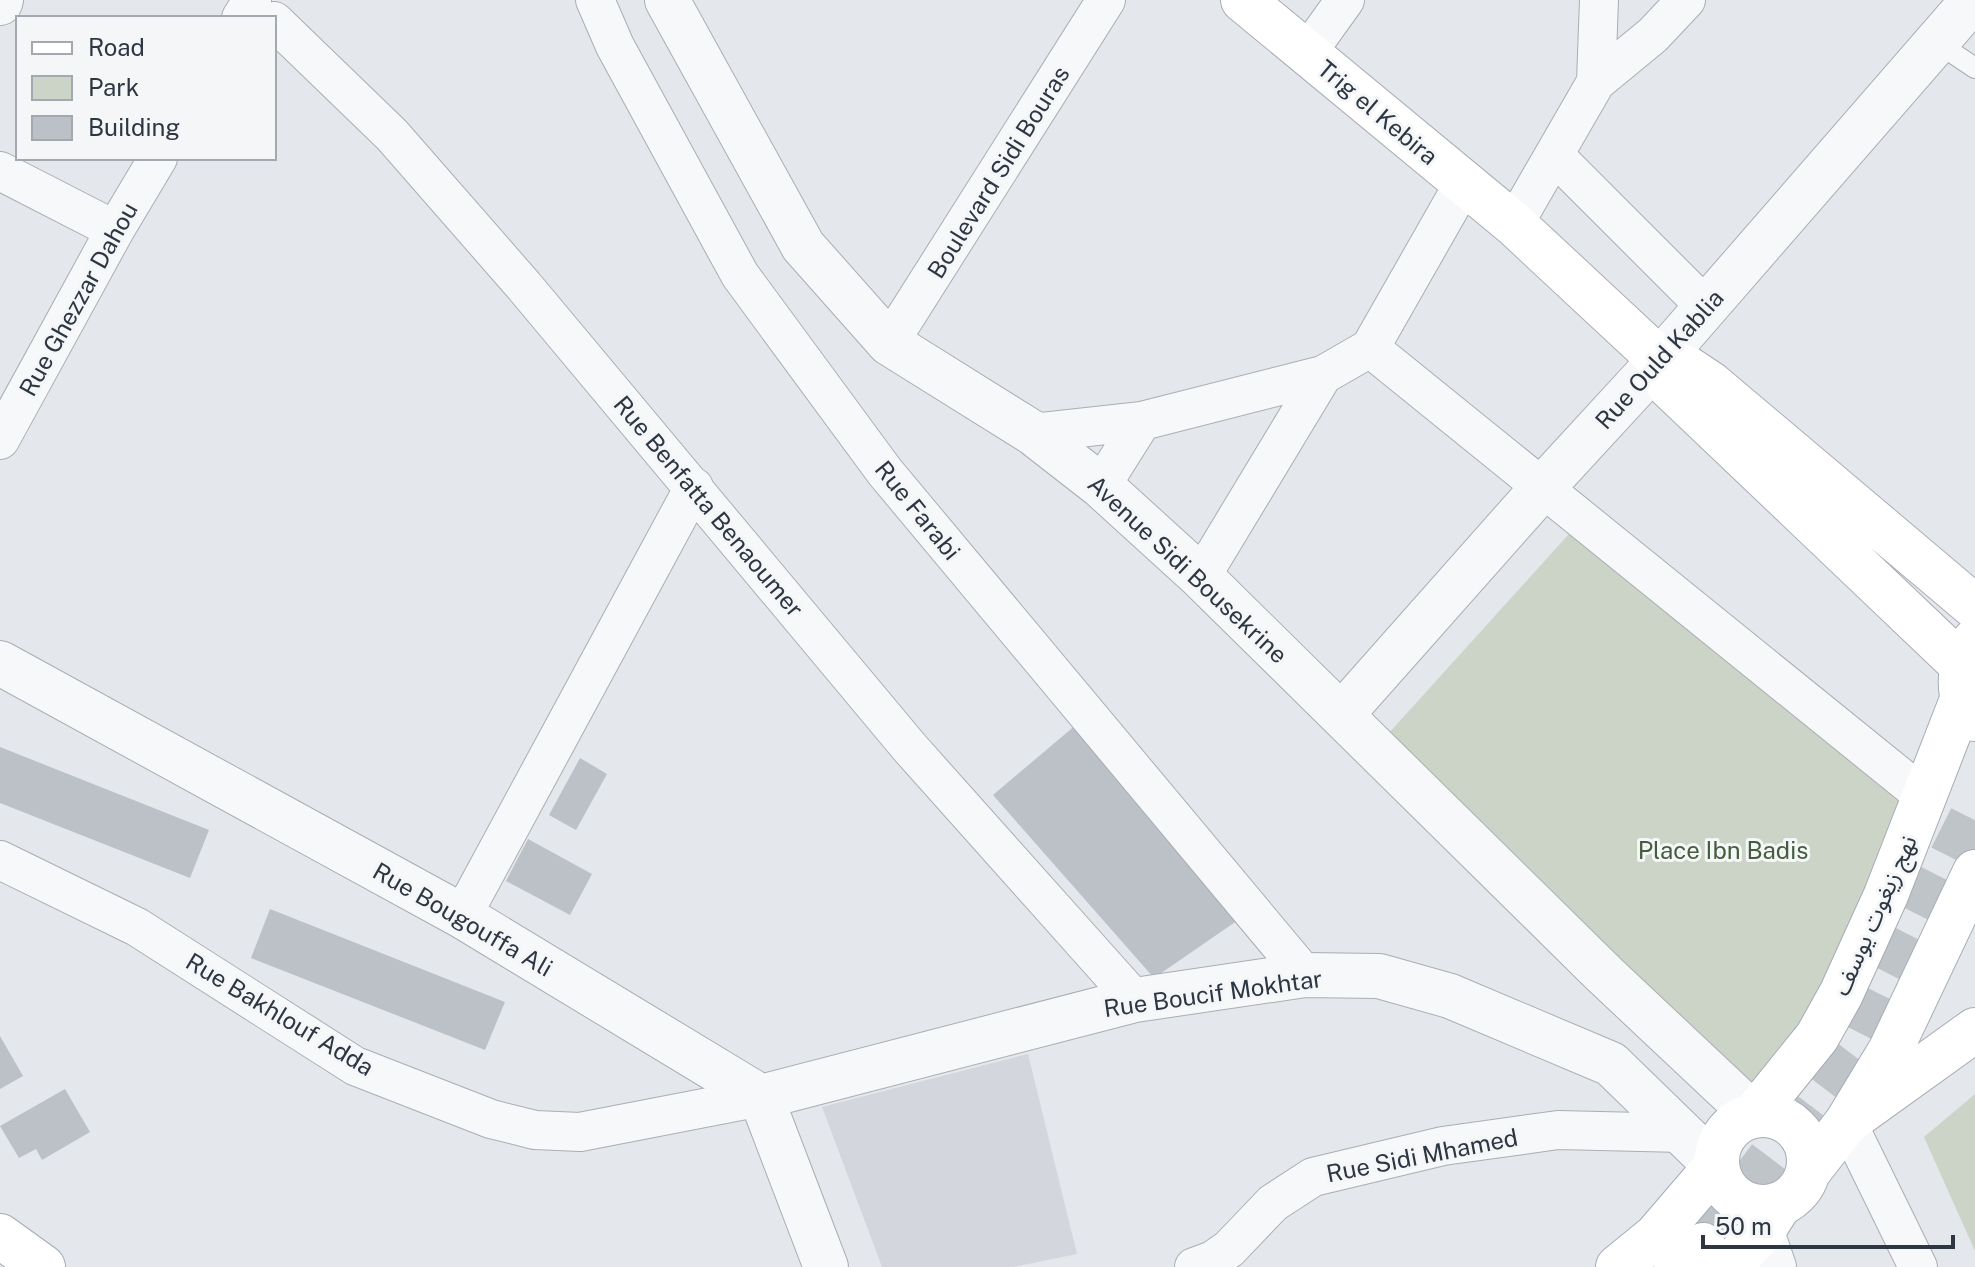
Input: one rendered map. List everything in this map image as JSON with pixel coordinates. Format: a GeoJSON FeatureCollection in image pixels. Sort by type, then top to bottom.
{"type":"FeatureCollection","features":[{"type":"Feature","properties":{"kind":"main road","name":"Trig el Kebira"},"geometry":{"type":"LineString","coordinates":[[1243,0],[1514,224],[1672,371]]}},
{"type":"Feature","properties":{"kind":"main road"},"geometry":{"type":"LineString","coordinates":[[1672,371],[1711,384],[1955,577],[1975,607]]}},
{"type":"Feature","properties":{"kind":"main road"},"geometry":{"type":"LineString","coordinates":[[1672,371],[1969,680]]}},
{"type":"Feature","properties":{"kind":"main road","name":"نهج زيغوت يوسف"},"geometry":{"type":"LineString","coordinates":[[1716,1166],[1717,1152],[1729,1128],[1754,1115],[1817,1037],[1841,994],[1886,895],[1969,680]]}},
{"type":"Feature","properties":{"kind":"main road"},"geometry":{"type":"LineString","coordinates":[[1702,1260],[1774,1233],[1792,1197],[1847,1122],[1890,1051],[1975,872]]}},
{"type":"Feature","properties":{"kind":"main road"},"geometry":{"type":"LineString","coordinates":[[1847,1122],[1975,1030]]}},
{"type":"Feature","properties":{"kind":"main road"},"geometry":{"type":"LineString","coordinates":[[1754,1115],[1769,1114],[1784,1119],[1796,1128],[1805,1141],[1809,1171]]}},
{"type":"Feature","properties":{"kind":"main road"},"geometry":{"type":"LineString","coordinates":[[1618,1267],[1656,1236],[1716,1166],[1728,1192],[1737,1200],[1766,1207],[1774,1233]]}},
{"type":"Feature","properties":{"kind":"main road"},"geometry":{"type":"LineString","coordinates":[[0,1236],[43,1267]]}},
{"type":"Feature","properties":{"kind":"street","name":"Rue Benfatta Benaoumer"},"geometry":{"type":"LineString","coordinates":[[252,0],[268,16]]}},
{"type":"Feature","properties":{"kind":"street","name":"Rue Farabi"},"geometry":{"type":"LineString","coordinates":[[595,0],[615,46],[740,275],[885,472],[1305,975]]}},
{"type":"Feature","properties":{"kind":"street","name":"Avenue Sidi Bousekrine"},"geometry":{"type":"LineString","coordinates":[[667,0],[803,246],[889,343],[1033,433],[1101,486],[1201,577],[1604,974],[1754,1115]]}},
{"type":"Feature","properties":{"kind":"street","name":"Boulevard Sidi Bouras"},"geometry":{"type":"LineString","coordinates":[[889,343],[1106,0]]}},
{"type":"Feature","properties":{"kind":"street"},"geometry":{"type":"LineString","coordinates":[[1307,53],[1345,0]]}},
{"type":"Feature","properties":{"kind":"street"},"geometry":{"type":"LineString","coordinates":[[1596,82],[1599,0]]}},
{"type":"Feature","properties":{"kind":"street"},"geometry":{"type":"LineString","coordinates":[[1514,224],[1596,82],[1653,35],[1686,0]]}},
{"type":"Feature","properties":{"kind":"street","name":"Rue Ould Kablia"},"geometry":{"type":"LineString","coordinates":[[1352,724],[1554,494],[1672,371],[1961,52],[1973,0]]}},
{"type":"Feature","properties":{"kind":"street","name":"Rue Benfatta Benaoumer"},"geometry":{"type":"LineString","coordinates":[[276,24],[392,135],[694,487],[910,748],[1135,1000]]}},
{"type":"Feature","properties":{"kind":"street","name":"Rue Ould Kablia"},"geometry":{"type":"LineString","coordinates":[[1672,371],[1706,307],[1961,52]]}},
{"type":"Feature","properties":{"kind":"street"},"geometry":{"type":"LineString","coordinates":[[1555,156],[1706,307]]}},
{"type":"Feature","properties":{"kind":"street","name":"Rue Ghezzar Dahou"},"geometry":{"type":"LineString","coordinates":[[0,440],[157,160]]}},
{"type":"Feature","properties":{"kind":"street"},"geometry":{"type":"LineString","coordinates":[[0,171],[115,230]]}},
{"type":"Feature","properties":{"kind":"street"},"geometry":{"type":"LineString","coordinates":[[1033,433],[1142,421],[1323,375],[1370,348],[1464,183]]}},
{"type":"Feature","properties":{"kind":"street"},"geometry":{"type":"LineString","coordinates":[[1370,348],[1925,797]]}},
{"type":"Feature","properties":{"kind":"street"},"geometry":{"type":"LineString","coordinates":[[1201,577],[1323,375]]}},
{"type":"Feature","properties":{"kind":"street"},"geometry":{"type":"LineString","coordinates":[[1101,486],[1142,421]]}},
{"type":"Feature","properties":{"kind":"street"},"geometry":{"type":"LineString","coordinates":[[462,916],[694,487]]}},
{"type":"Feature","properties":{"kind":"street","name":"Rue Bougouffa Ali"},"geometry":{"type":"LineString","coordinates":[[0,663],[462,916],[761,1097]]}},
{"type":"Feature","properties":{"kind":"street","name":"Rue Bakhlouf Adda"},"geometry":{"type":"LineString","coordinates":[[0,860],[137,927],[355,1066],[491,1119],[535,1130],[580,1132],[761,1097]]}},
{"type":"Feature","properties":{"kind":"street"},"geometry":{"type":"LineString","coordinates":[[1604,974],[1618,1030],[1611,1064]]}},
{"type":"Feature","properties":{"kind":"street","name":"Rue Boucif Mokhtar"},"geometry":{"type":"LineString","coordinates":[[761,1097],[1135,1000],[1305,975],[1379,976],[1450,996],[1611,1064]]}},
{"type":"Feature","properties":{"kind":"street"},"geometry":{"type":"LineString","coordinates":[[1611,1064],[1701,1066]]}},
{"type":"Feature","properties":{"kind":"street"},"geometry":{"type":"LineString","coordinates":[[1611,1064],[1716,1166]]}},
{"type":"Feature","properties":{"kind":"street"},"geometry":{"type":"LineString","coordinates":[[761,1097],[826,1267]]}},
{"type":"Feature","properties":{"kind":"street"},"geometry":{"type":"LineString","coordinates":[[1847,1122],[1918,1267]]}},
{"type":"Feature","properties":{"kind":"street","name":"Rue Sidi Mhamed"},"geometry":{"type":"LineString","coordinates":[[1194,1267],[1213,1260],[1229,1249],[1273,1203],[1313,1177],[1443,1146],[1558,1130],[1683,1133]]}},
{"type":"Feature","properties":{"kind":"shaded area"},"geometry":{"type":"Polygon","coordinates":[[[1028,1054],[1077,1254],[1013,1267],[882,1267],[822,1107],[1028,1054]]]}},
{"type":"Feature","properties":{"kind":"green space","name":"Place Ibn Badis"},"geometry":{"type":"Polygon","coordinates":[[[1569,534],[1913,811],[1842,983],[1758,1092],[1389,733],[1569,534]]]}},
{"type":"Feature","properties":{"kind":"green space"},"geometry":{"type":"Polygon","coordinates":[[[1975,1094],[1975,1251],[1924,1137],[1975,1094]]]}},
{"type":"Feature","properties":{"kind":"building"},"geometry":{"type":"Polygon","coordinates":[[[1077,724],[1244,916],[1154,978],[993,795],[1077,724]]]}},
{"type":"Feature","properties":{"kind":"building"},"geometry":{"type":"Polygon","coordinates":[[[0,747],[209,830],[190,878],[0,803],[0,747]]]}},
{"type":"Feature","properties":{"kind":"building"},"geometry":{"type":"Polygon","coordinates":[[[580,758],[607,774],[576,830],[549,815],[580,758]]]}},
{"type":"Feature","properties":{"kind":"building"},"geometry":{"type":"Polygon","coordinates":[[[528,839],[592,874],[570,915],[506,881],[528,839]]]}},
{"type":"Feature","properties":{"kind":"building"},"geometry":{"type":"Polygon","coordinates":[[[270,909],[505,1002],[485,1050],[251,958],[270,909]]]}},
{"type":"Feature","properties":{"kind":"building"},"geometry":{"type":"Polygon","coordinates":[[[0,1036],[23,1076],[0,1089],[0,1036]]]}},
{"type":"Feature","properties":{"kind":"building"},"geometry":{"type":"Polygon","coordinates":[[[65,1089],[90,1132],[42,1160],[36,1149],[19,1158],[0,1126],[65,1089]]]}},
{"type":"Feature","properties":{"kind":"tunnel"},"geometry":{"type":"LineString","coordinates":[[1703,1245],[1856,1044],[1975,810]]}}]}
